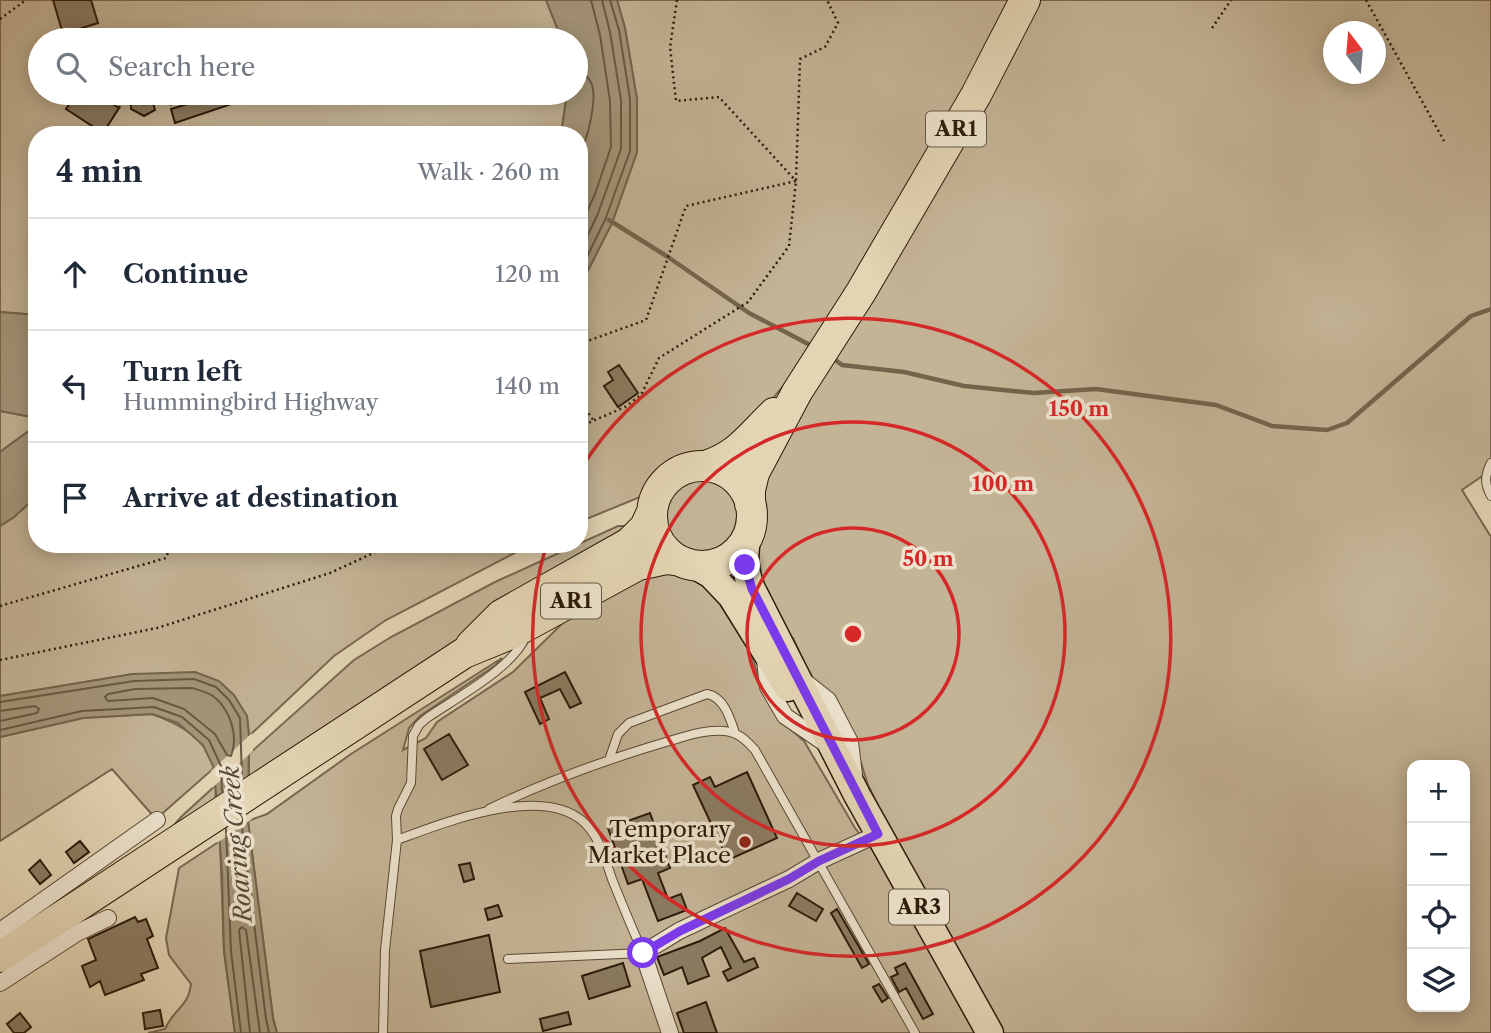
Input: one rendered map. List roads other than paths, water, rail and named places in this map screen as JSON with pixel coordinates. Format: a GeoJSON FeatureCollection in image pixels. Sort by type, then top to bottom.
{"type":"FeatureCollection","features":[{"type":"Feature","properties":{"kind":"highway","name":"AR1"},"geometry":{"type":"LineString","coordinates":[[749,518],[754,473],[797,392],[866,283],[964,116],[1025,0]]}},
{"type":"Feature","properties":{"kind":"highway","name":"AR1"},"geometry":{"type":"LineString","coordinates":[[705,466],[736,452],[797,392]]}},
{"type":"Feature","properties":{"kind":"highway"},"geometry":{"type":"LineString","coordinates":[[705,466],[720,469],[734,477],[744,489],[749,518],[740,547],[731,556],[711,565],[688,563],[662,546],[654,531],[651,514],[658,491],[670,477],[686,468],[705,466]]}},
{"type":"Feature","properties":{"kind":"highway","name":"AR1"},"geometry":{"type":"LineString","coordinates":[[464,653],[501,615],[629,543],[645,527],[651,514]]}},
{"type":"Feature","properties":{"kind":"highway","name":"AR1"},"geometry":{"type":"LineString","coordinates":[[0,957],[161,834],[337,736],[464,653],[530,624],[638,565],[666,559],[688,563]]}},
{"type":"Feature","properties":{"kind":"main road","name":"AR3"},"geometry":{"type":"LineString","coordinates":[[749,518],[744,552],[747,577],[878,834],[990,1033]]}},
{"type":"Feature","properties":{"kind":"main road","name":"AR3"},"geometry":{"type":"LineString","coordinates":[[688,563],[711,575],[731,596],[764,654],[853,787]]}},
{"type":"Feature","properties":{"kind":"street"},"geometry":{"type":"LineString","coordinates":[[0,930],[161,834]]}},
{"type":"Feature","properties":{"kind":"street"},"geometry":{"type":"LineString","coordinates":[[670,1033],[643,953],[680,931],[878,834]]}},
{"type":"Feature","properties":{"kind":"street"},"geometry":{"type":"LineString","coordinates":[[0,983],[77,933],[108,918]]}},
{"type":"Feature","properties":{"kind":"lane"},"geometry":{"type":"LineString","coordinates":[[1491,463],[1485,483],[1491,496]]}},
{"type":"Feature","properties":{"kind":"lane"},"geometry":{"type":"LineString","coordinates":[[383,1033],[385,950],[397,840],[396,817],[411,783],[413,736],[419,725],[502,666],[521,648],[530,624]]}},
{"type":"Feature","properties":{"kind":"lane"},"geometry":{"type":"LineString","coordinates":[[609,760],[618,734],[629,723],[707,694],[715,695],[721,702],[735,733]]}},
{"type":"Feature","properties":{"kind":"lane"},"geometry":{"type":"LineString","coordinates":[[397,840],[489,809],[530,789],[609,760],[696,734],[724,731],[735,733],[755,750],[915,1033]]}},
{"type":"Feature","properties":{"kind":"lane"},"geometry":{"type":"LineString","coordinates":[[489,809],[543,807],[565,812],[582,821],[598,844],[643,953],[508,959]]}},
{"type":"Feature","properties":{"kind":"water"},"geometry":{"type":"Polygon","coordinates":[[[546,0],[617,0],[625,28],[637,99],[637,152],[612,223],[588,270],[588,126],[562,126],[565,105],[588,105],[588,28],[557,28],[546,0]]]}},
{"type":"Feature","properties":{"kind":"water"},"geometry":{"type":"Polygon","coordinates":[[[0,312],[28,314],[28,416],[0,411],[0,312]]]}},
{"type":"Feature","properties":{"kind":"water"},"geometry":{"type":"Polygon","coordinates":[[[28,432],[28,504],[0,526],[0,452],[28,432]]]}},
{"type":"Feature","properties":{"kind":"water","name":"Roaring Creek"},"geometry":{"type":"Polygon","coordinates":[[[195,672],[219,681],[234,695],[247,716],[248,821],[277,1033],[235,1033],[224,951],[222,872],[214,768],[203,745],[178,723],[152,714],[83,718],[0,737],[0,696],[133,674],[195,672]]]}},
{"type":"Feature","properties":{"kind":"waterway"},"geometry":{"type":"LineString","coordinates":[[609,220],[749,313],[810,345]]}},
{"type":"Feature","properties":{"kind":"waterway"},"geometry":{"type":"LineString","coordinates":[[834,359],[842,365],[904,372],[964,386],[1034,393],[1096,389],[1216,405],[1272,426],[1327,430],[1347,423],[1471,316],[1491,309]]}},
{"type":"Feature","properties":{"kind":"place","name":"Temporary Market Place"},"geometry":{"type":"Point","coordinates":[745,842]}}]}
